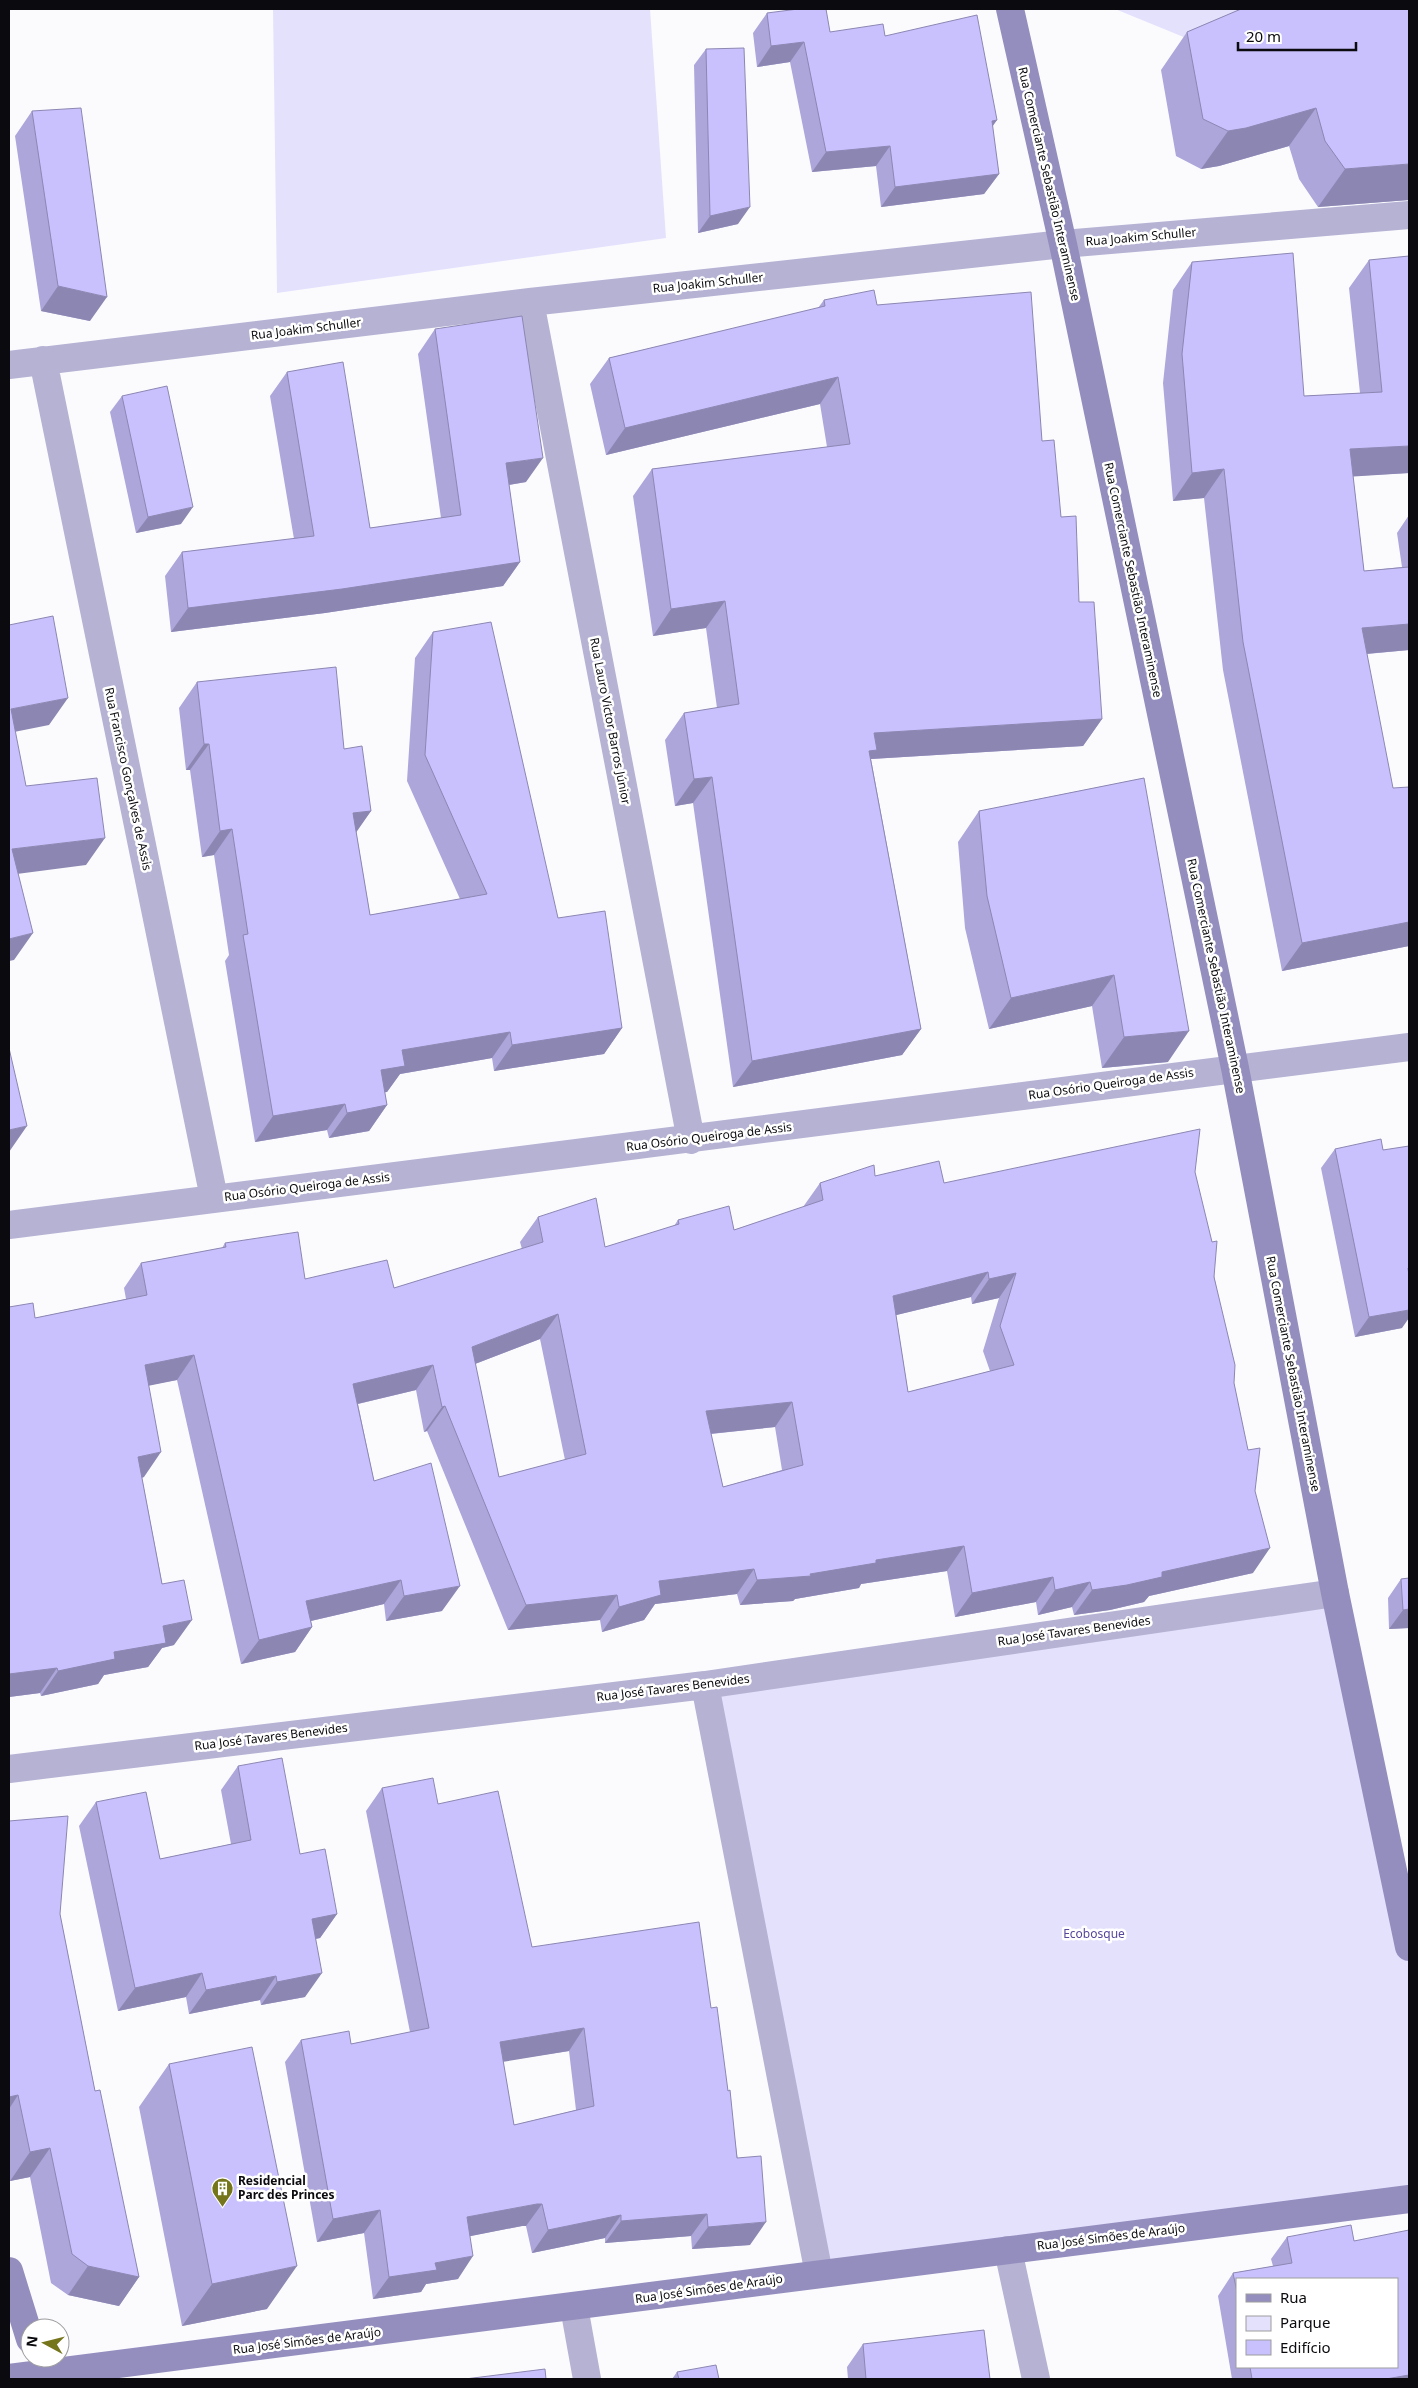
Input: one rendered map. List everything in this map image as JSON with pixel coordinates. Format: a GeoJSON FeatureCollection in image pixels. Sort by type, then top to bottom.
{"type":"FeatureCollection","features":[{"type":"Feature","properties":{"kind":"street","name":"Rua Comerciante Sebastião Interaminense"},"geometry":{"type":"LineString","coordinates":[[1010,9],[1063,244],[1236,1068],[1335,1593],[1409,1947]]}},
{"type":"Feature","properties":{"kind":"street","name":"Rua Joakim Schuller"},"geometry":{"type":"LineString","coordinates":[[9,365],[530,302],[1063,244],[1409,215]]}},
{"type":"Feature","properties":{"kind":"street","name":"Rua Lauro Victor Barros Júnior"},"geometry":{"type":"LineString","coordinates":[[530,302],[691,1140]]}},
{"type":"Feature","properties":{"kind":"street","name":"Rua Francisco Gonçalves de Assis"},"geometry":{"type":"LineString","coordinates":[[43,360],[214,1198]]}},
{"type":"Feature","properties":{"kind":"street","name":"Rua Osório Queiroga de Assis"},"geometry":{"type":"LineString","coordinates":[[9,1225],[691,1140],[1409,1047]]}},
{"type":"Feature","properties":{"kind":"street","name":"Rua José Tavares Benevides"},"geometry":{"type":"LineString","coordinates":[[9,1769],[705,1685],[1335,1593]]}},
{"type":"Feature","properties":{"kind":"street"},"geometry":{"type":"LineString","coordinates":[[705,1685],[819,2274]]}},
{"type":"Feature","properties":{"kind":"street","name":"Rua José Simões de Araújo"},"geometry":{"type":"LineString","coordinates":[[9,2378],[40,2370],[574,2307],[1409,2199]]}},
{"type":"Feature","properties":{"kind":"street"},"geometry":{"type":"LineString","coordinates":[[1008,2250],[1036,2379]]}},
{"type":"Feature","properties":{"kind":"street"},"geometry":{"type":"LineString","coordinates":[[9,2271],[24,2318]]}},
{"type":"Feature","properties":{"kind":"street"},"geometry":{"type":"LineString","coordinates":[[574,2307],[587,2379]]}},
{"type":"Feature","properties":{"kind":"green space"},"geometry":{"type":"Polygon","coordinates":[[[273,9],[650,9],[666,238],[277,293],[273,9]]]}},
{"type":"Feature","properties":{"kind":"green space"},"geometry":{"type":"Polygon","coordinates":[[[1115,9],[1265,9],[1186,38],[1115,9]]]}},
{"type":"Feature","properties":{"kind":"green space","name":"Ecobosque"},"geometry":{"type":"Polygon","coordinates":[[[1335,1593],[1409,1947],[1409,2199],[819,2274],[705,1685],[1335,1593]]]}},
{"type":"Feature","properties":{"kind":"building"},"geometry":{"type":"Polygon","coordinates":[[[798,9],[826,9],[830,32],[883,24],[885,36],[977,15],[997,120],[992,121],[999,174],[895,187],[890,146],[826,152],[804,42],[771,46],[767,13],[798,9]]]}},
{"type":"Feature","properties":{"kind":"building"},"geometry":{"type":"Polygon","coordinates":[[[1241,9],[1409,9],[1409,164],[1345,169],[1325,141],[1316,108],[1246,128],[1228,131],[1203,119],[1187,32],[1241,9]]]}},
{"type":"Feature","properties":{"kind":"building"},"geometry":{"type":"Polygon","coordinates":[[[744,48],[750,207],[710,216],[706,49],[744,48]]]}},
{"type":"Feature","properties":{"kind":"building"},"geometry":{"type":"Polygon","coordinates":[[[81,108],[107,297],[58,286],[32,111],[81,108]]]}},
{"type":"Feature","properties":{"kind":"building"},"geometry":{"type":"Polygon","coordinates":[[[1293,253],[1304,396],[1382,392],[1369,260],[1409,256],[1409,446],[1350,449],[1364,571],[1409,567],[1409,624],[1362,628],[1393,788],[1409,787],[1409,922],[1302,943],[1243,642],[1224,469],[1192,473],[1182,354],[1192,262],[1293,253]]]}},
{"type":"Feature","properties":{"kind":"building"},"geometry":{"type":"Polygon","coordinates":[[[874,290],[877,305],[1031,292],[1042,441],[1054,440],[1061,517],[1076,516],[1079,602],[1094,602],[1102,719],[874,733],[877,750],[869,751],[921,1029],[752,1061],[712,777],[694,779],[684,713],[739,704],[725,601],[671,609],[652,469],[850,444],[838,377],[625,428],[609,358],[825,306],[824,300],[874,290]]]}},
{"type":"Feature","properties":{"kind":"building"},"geometry":{"type":"Polygon","coordinates":[[[522,316],[543,458],[506,463],[520,562],[342,589],[188,608],[182,552],[314,536],[287,372],[343,362],[370,528],[461,515],[435,329],[522,316]]]}},
{"type":"Feature","properties":{"kind":"building"},"geometry":{"type":"Polygon","coordinates":[[[167,386],[193,507],[148,517],[122,396],[167,386]]]}},
{"type":"Feature","properties":{"kind":"building"},"geometry":{"type":"Polygon","coordinates":[[[53,616],[68,698],[11,709],[26,786],[97,778],[105,838],[12,849],[33,933],[9,939],[9,625],[53,616]]]}},
{"type":"Feature","properties":{"kind":"building"},"geometry":{"type":"Polygon","coordinates":[[[491,622],[558,918],[605,911],[622,1028],[512,1045],[510,1032],[402,1050],[405,1066],[381,1070],[387,1105],[347,1113],[345,1104],[273,1116],[243,935],[248,934],[232,829],[220,831],[209,744],[204,744],[197,682],[336,667],[344,749],[362,746],[371,811],[353,813],[370,915],[487,894],[425,755],[433,632],[491,622]]]}},
{"type":"Feature","properties":{"kind":"building"},"geometry":{"type":"Polygon","coordinates":[[[1144,778],[1189,1031],[1124,1037],[1114,975],[1011,998],[987,896],[979,811],[1144,778]]]}},
{"type":"Feature","properties":{"kind":"building"},"geometry":{"type":"Polygon","coordinates":[[[9,1048],[27,1126],[9,1130],[9,1048]]]}},
{"type":"Feature","properties":{"kind":"building"},"geometry":{"type":"Polygon","coordinates":[[[1200,1129],[1195,1172],[1212,1242],[1217,1241],[1214,1277],[1235,1365],[1234,1383],[1248,1450],[1260,1448],[1255,1491],[1270,1548],[1162,1572],[1162,1577],[1092,1590],[1090,1582],[1055,1590],[1053,1577],[972,1593],[964,1546],[876,1560],[876,1563],[810,1574],[811,1576],[757,1580],[754,1569],[659,1581],[661,1595],[619,1607],[617,1595],[526,1605],[445,1406],[442,1407],[433,1365],[353,1384],[374,1481],[431,1463],[460,1586],[404,1596],[401,1580],[306,1601],[312,1627],[259,1640],[194,1355],[145,1365],[161,1452],[138,1457],[162,1584],[184,1580],[192,1620],[163,1626],[166,1643],[114,1652],[115,1659],[58,1671],[57,1668],[9,1674],[9,1307],[33,1303],[35,1318],[147,1295],[141,1263],[226,1247],[225,1243],[298,1232],[305,1279],[387,1260],[394,1288],[543,1242],[538,1217],[596,1198],[605,1247],[679,1224],[678,1220],[729,1206],[734,1230],[823,1200],[820,1183],[874,1165],[875,1176],[939,1161],[944,1183],[1200,1129]],[[988,1272],[893,1296],[908,1392],[1014,1365],[1000,1326],[1016,1273],[989,1279],[988,1272]],[[558,1314],[472,1347],[499,1477],[586,1454],[558,1314]],[[792,1402],[706,1411],[723,1487],[803,1465],[792,1402]]]}},
{"type":"Feature","properties":{"kind":"building"},"geometry":{"type":"Polygon","coordinates":[[[1381,1139],[1383,1150],[1409,1146],[1409,1310],[1369,1317],[1335,1149],[1381,1139]]]}},
{"type":"Feature","properties":{"kind":"building"},"geometry":{"type":"Polygon","coordinates":[[[1409,1578],[1409,1609],[1403,1610],[1401,1579],[1409,1578]]]}},
{"type":"Feature","properties":{"kind":"building"},"geometry":{"type":"Polygon","coordinates":[[[282,1758],[300,1854],[325,1849],[337,1914],[312,1919],[322,1973],[277,1982],[276,1976],[206,1990],[202,1973],[135,1988],[96,1802],[146,1792],[160,1859],[251,1840],[238,1766],[282,1758]]]}},
{"type":"Feature","properties":{"kind":"building"},"geometry":{"type":"Polygon","coordinates":[[[433,1778],[438,1804],[498,1791],[532,1947],[699,1922],[711,2008],[717,2007],[728,2091],[730,2090],[737,2158],[761,2156],[766,2222],[708,2227],[707,2214],[621,2221],[621,2215],[548,2230],[542,2204],[537,2204],[467,2217],[473,2256],[435,2263],[437,2270],[389,2277],[380,2210],[333,2219],[301,2040],[349,2031],[351,2044],[429,2028],[382,1788],[433,1778]],[[584,2028],[500,2042],[514,2125],[594,2106],[584,2028]]]}},
{"type":"Feature","properties":{"kind":"building"},"geometry":{"type":"Polygon","coordinates":[[[68,1816],[60,1914],[95,2091],[100,2090],[139,2277],[88,2266],[72,2254],[50,2148],[30,2152],[18,2095],[9,2097],[9,1821],[68,1816]]]}},
{"type":"Feature","properties":{"kind":"building"},"geometry":{"type":"Polygon","coordinates":[[[252,2047],[297,2266],[212,2284],[169,2064],[252,2047]]]}},
{"type":"Feature","properties":{"kind":"building"},"geometry":{"type":"Polygon","coordinates":[[[1351,2225],[1354,2241],[1409,2230],[1409,2375],[1386,2379],[1252,2379],[1250,2368],[1398,2368],[1398,2278],[1236,2278],[1236,2287],[1233,2273],[1292,2263],[1287,2237],[1351,2225]]]}},
{"type":"Feature","properties":{"kind":"building"},"geometry":{"type":"Polygon","coordinates":[[[984,2330],[990,2379],[866,2379],[863,2344],[984,2330]]]}},
{"type":"Feature","properties":{"kind":"building"},"geometry":{"type":"Polygon","coordinates":[[[716,2365],[719,2379],[679,2379],[677,2372],[716,2365]]]}},
{"type":"Feature","properties":{"kind":"building"},"geometry":{"type":"Polygon","coordinates":[[[545,2369],[546,2379],[465,2379],[545,2369]]]}},
{"type":"Feature","properties":{"kind":"place","name":"Residencial Parc des Princes"},"geometry":{"type":"Point","coordinates":[222,2207]}}]}
